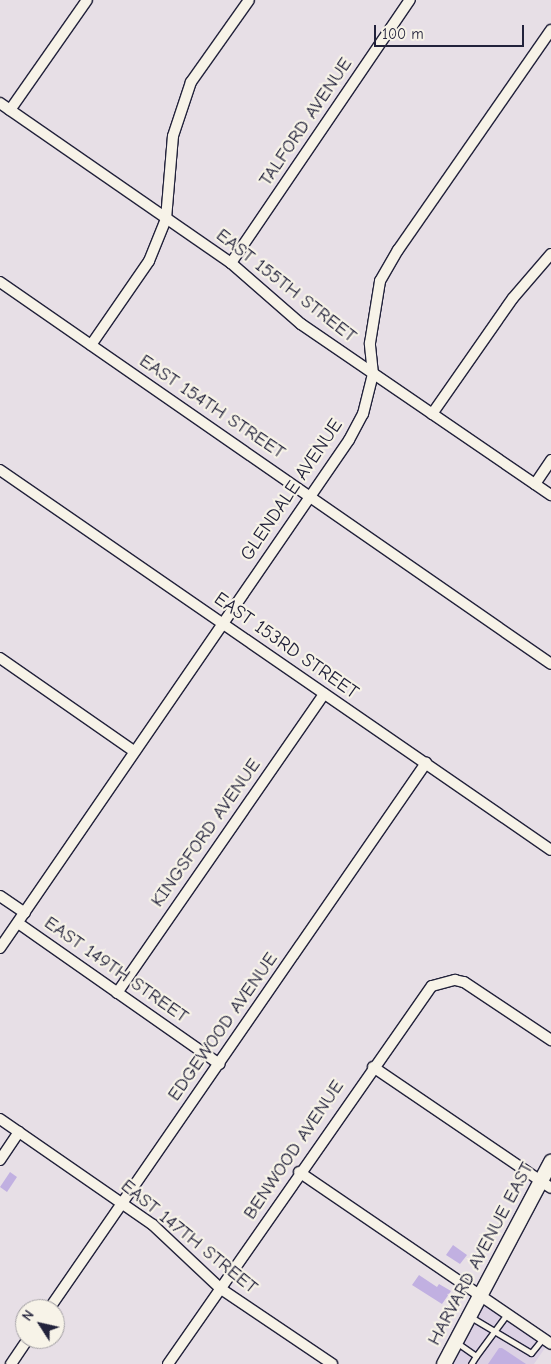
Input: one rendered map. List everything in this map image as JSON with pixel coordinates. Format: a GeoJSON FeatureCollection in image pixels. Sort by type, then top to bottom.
{"type":"FeatureCollection","features":[{"type":"Feature","properties":{"kind":"main road","name":"HARVARD AVENUE EAST"},"geometry":{"type":"LineString","coordinates":[[444,1364],[480,1295],[546,1185],[551,1162]]}},
{"type":"Feature","properties":{"kind":"street"},"geometry":{"type":"LineString","coordinates":[[10,110],[87,0]]}},
{"type":"Feature","properties":{"kind":"street"},"geometry":{"type":"LineString","coordinates":[[91,345],[149,261],[166,218],[173,136],[188,90],[249,0]]}},
{"type":"Feature","properties":{"kind":"street","name":"TALFORD AVENUE"},"geometry":{"type":"LineString","coordinates":[[232,263],[410,0]]}},
{"type":"Feature","properties":{"kind":"street","name":"GLENDALE AVENUE"},"geometry":{"type":"LineString","coordinates":[[0,948],[310,496],[363,414],[373,374],[370,343],[380,282],[398,250],[551,30]]}},
{"type":"Feature","properties":{"kind":"street","name":"EAST 155TH STREET"},"geometry":{"type":"LineString","coordinates":[[0,104],[232,263],[301,324],[551,495]]}},
{"type":"Feature","properties":{"kind":"street"},"geometry":{"type":"LineString","coordinates":[[432,414],[513,298],[551,254]]}},
{"type":"Feature","properties":{"kind":"street","name":"EAST 154TH STREET"},"geometry":{"type":"LineString","coordinates":[[0,282],[551,664]]}},
{"type":"Feature","properties":{"kind":"street"},"geometry":{"type":"LineString","coordinates":[[535,484],[551,460]]}},
{"type":"Feature","properties":{"kind":"street","name":"EAST 153RD STREET"},"geometry":{"type":"LineString","coordinates":[[0,470],[551,850]]}},
{"type":"Feature","properties":{"kind":"street"},"geometry":{"type":"LineString","coordinates":[[0,658],[134,751]]}},
{"type":"Feature","properties":{"kind":"street","name":"KINGSFORD AVENUE"},"geometry":{"type":"LineString","coordinates":[[117,992],[324,694]]}},
{"type":"Feature","properties":{"kind":"street","name":"EDGEWOOD AVENUE"},"geometry":{"type":"LineString","coordinates":[[56,1299],[426,764]]}},
{"type":"Feature","properties":{"kind":"street","name":"EAST 149TH STREET"},"geometry":{"type":"LineString","coordinates":[[0,896],[25,913]]}},
{"type":"Feature","properties":{"kind":"street","name":"EAST 149TH STREET"},"geometry":{"type":"LineString","coordinates":[[18,923],[219,1064]]}},
{"type":"Feature","properties":{"kind":"street","name":"BENWOOD AVENUE"},"geometry":{"type":"LineString","coordinates":[[168,1364],[299,1172],[432,986],[455,980],[464,982],[551,1040]]}},
{"type":"Feature","properties":{"kind":"street"},"geometry":{"type":"LineString","coordinates":[[373,1067],[546,1185]]}},
{"type":"Feature","properties":{"kind":"street","name":"EAST 147TH STREET"},"geometry":{"type":"LineString","coordinates":[[0,1119],[153,1225],[221,1288],[332,1364]]}},
{"type":"Feature","properties":{"kind":"street"},"geometry":{"type":"LineString","coordinates":[[0,1160],[19,1132]]}},
{"type":"Feature","properties":{"kind":"street"},"geometry":{"type":"LineString","coordinates":[[299,1172],[547,1341]]}},
{"type":"Feature","properties":{"kind":"street"},"geometry":{"type":"LineString","coordinates":[[11,1364],[21,1349]]}},
{"type":"Feature","properties":{"kind":"lane"},"geometry":{"type":"LineString","coordinates":[[471,1364],[494,1329],[507,1314]]}},
{"type":"Feature","properties":{"kind":"lane"},"geometry":{"type":"LineString","coordinates":[[469,1316],[494,1329],[531,1353],[547,1341]]}},
{"type":"Feature","properties":{"kind":"lane"},"geometry":{"type":"LineString","coordinates":[[456,1342],[476,1356]]}},
{"type":"Feature","properties":{"kind":"shaded area"},"geometry":{"type":"Polygon","coordinates":[[[480,1295],[549,1342],[534,1364],[444,1364],[480,1295]]]}},
{"type":"Feature","properties":{"kind":"building"},"geometry":{"type":"Polygon","coordinates":[[[10,1172],[17,1177],[7,1192],[0,1187],[10,1172]]]}},
{"type":"Feature","properties":{"kind":"building"},"geometry":{"type":"Polygon","coordinates":[[[453,1245],[467,1255],[460,1264],[446,1255],[453,1245]]]}},
{"type":"Feature","properties":{"kind":"building"},"geometry":{"type":"Polygon","coordinates":[[[419,1275],[437,1287],[439,1284],[451,1291],[442,1304],[412,1285],[419,1275]]]}},
{"type":"Feature","properties":{"kind":"building"},"geometry":{"type":"Polygon","coordinates":[[[499,1348],[502,1348],[526,1364],[488,1364],[499,1348]]]}}]}
